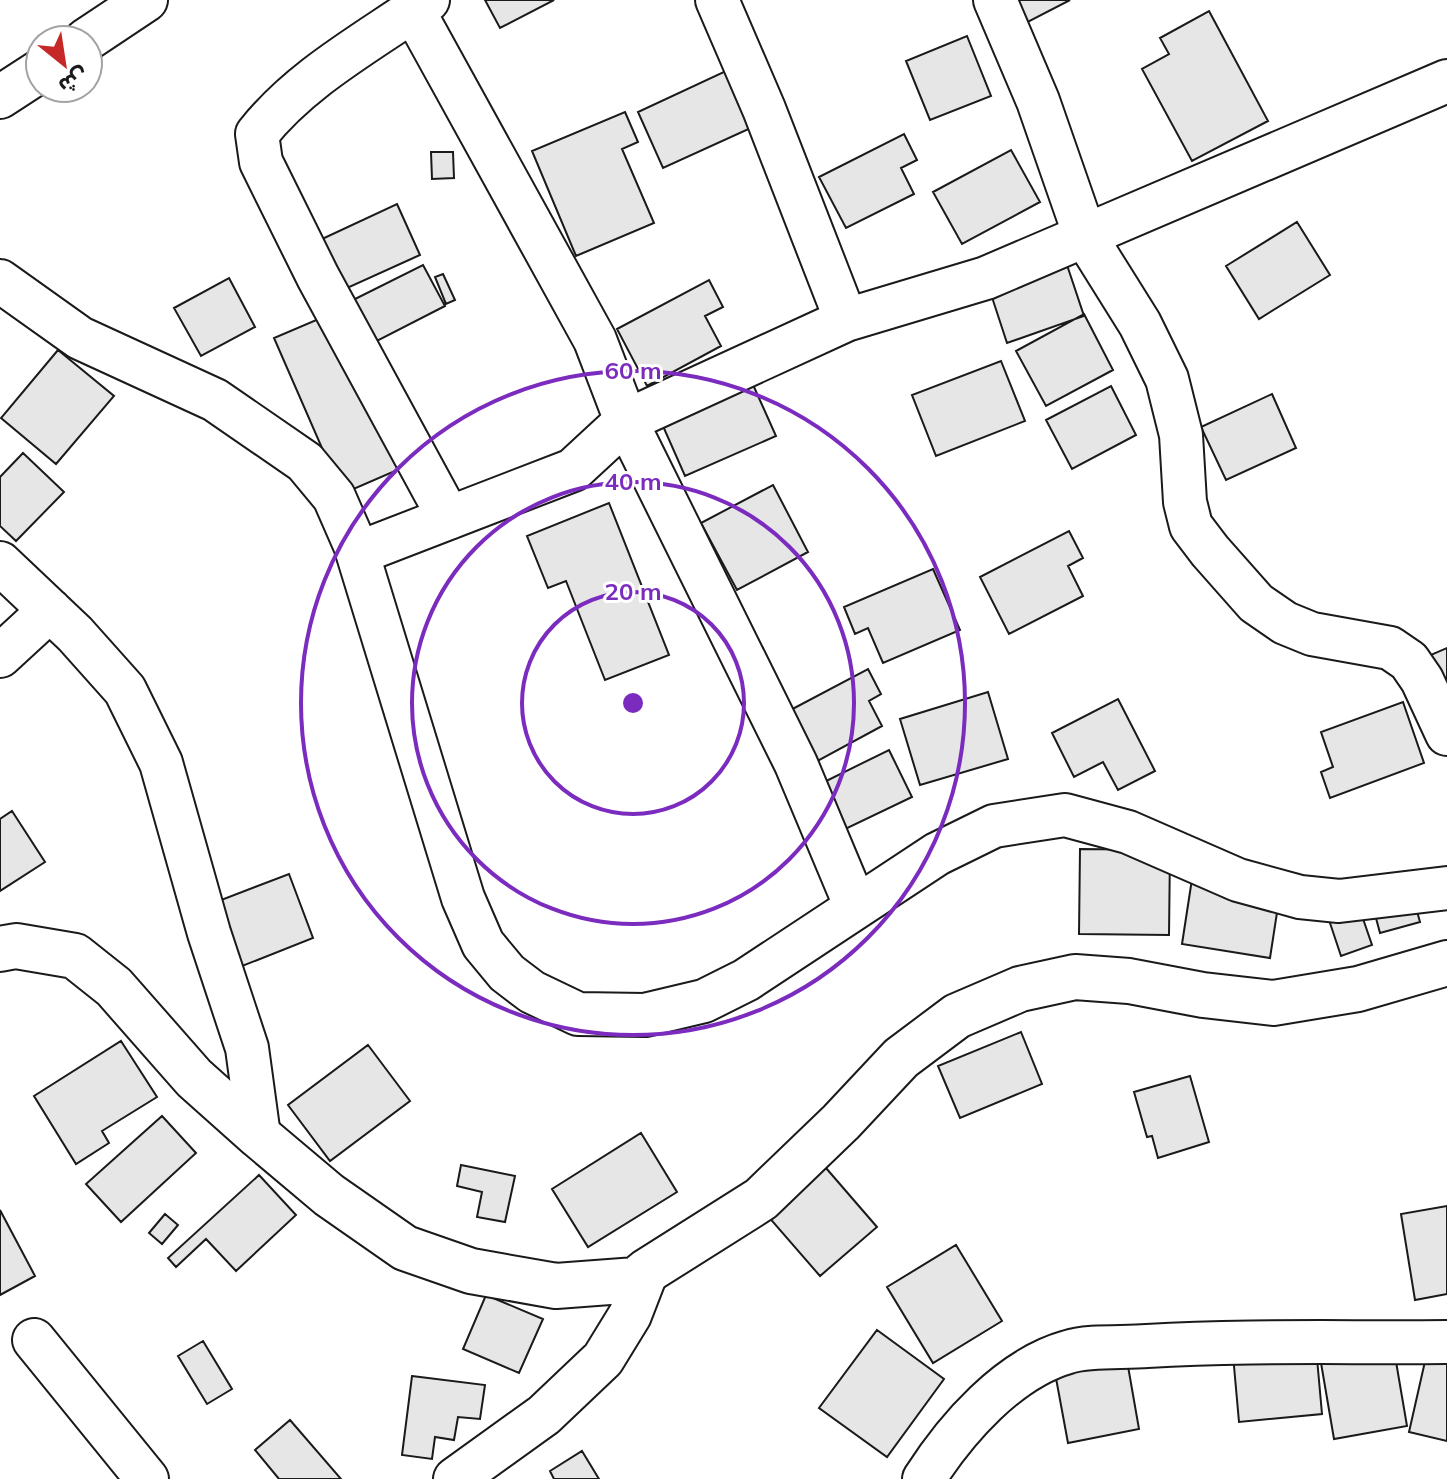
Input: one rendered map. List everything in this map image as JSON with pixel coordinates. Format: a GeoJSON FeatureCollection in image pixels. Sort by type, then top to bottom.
{"type":"FeatureCollection","features":[{"type":"Feature","properties":{"kind":"main road"},"geometry":{"type":"LineString","coordinates":[[0,949],[16,946],[75,956],[114,987],[194,1078],[259,1136],[329,1195],[405,1248],[471,1271],[556,1286],[636,1280],[761,1199],[841,1122],[901,1058],[957,1016],[1020,989],[1075,977],[1129,981],[1203,995],[1273,1003],[1358,989],[1447,963]]}},
{"type":"Feature","properties":{"kind":"street"},"geometry":{"type":"LineString","coordinates":[[104,28],[146,0]]}},
{"type":"Feature","properties":{"kind":"street"},"geometry":{"type":"LineString","coordinates":[[717,0],[764,109],[846,320]]}},
{"type":"Feature","properties":{"kind":"street"},"geometry":{"type":"LineString","coordinates":[[995,0],[1038,101],[1085,236],[1140,324],[1167,379],[1181,435],[1185,502],[1191,526],[1256,603],[1285,623],[1312,634],[1390,648],[1409,661],[1422,680],[1447,734]]}},
{"type":"Feature","properties":{"kind":"street"},"geometry":{"type":"LineString","coordinates":[[449,518],[318,277],[261,162],[257,134],[275,112],[302,88],[420,5],[595,340],[626,421],[796,764],[856,907]]}},
{"type":"Feature","properties":{"kind":"street"},"geometry":{"type":"LineString","coordinates":[[0,97],[24,81]]}},
{"type":"Feature","properties":{"kind":"street"},"geometry":{"type":"LineString","coordinates":[[358,553],[573,470],[626,421],[846,320],[986,278],[1447,81]]}},
{"type":"Feature","properties":{"kind":"street"},"geometry":{"type":"LineString","coordinates":[[0,281],[80,338],[215,400],[305,462],[334,497],[358,553],[463,898],[483,944],[507,973],[532,992],[578,1014],[645,1015],[704,1001],[746,980],[937,854],[994,826],[1065,815],[1128,832],[1238,880],[1300,897],[1339,901],[1447,888]]}},
{"type":"Feature","properties":{"kind":"street"},"geometry":{"type":"LineString","coordinates":[[0,563],[75,634],[125,690],[161,763],[209,933],[247,1048],[259,1136]]}},
{"type":"Feature","properties":{"kind":"street"},"geometry":{"type":"LineString","coordinates":[[0,656],[50,610]]}},
{"type":"Feature","properties":{"kind":"street"},"geometry":{"type":"LineString","coordinates":[[455,1479],[544,1415],[603,1359],[630,1315],[647,1271]]}},
{"type":"Feature","properties":{"kind":"street"},"geometry":{"type":"LineString","coordinates":[[34,1340],[147,1479]]}},
{"type":"Feature","properties":{"kind":"street"},"geometry":{"type":"LineString","coordinates":[[924,1479],[948,1441],[982,1405],[1037,1365],[1069,1351],[1193,1344],[1447,1342]]}},
{"type":"Feature","properties":{"kind":"building"},"geometry":{"type":"Polygon","coordinates":[[[485,0],[554,0],[500,28],[485,0]]]}},
{"type":"Feature","properties":{"kind":"building"},"geometry":{"type":"Polygon","coordinates":[[[1007,0],[1070,0],[1020,26],[1007,0]]]}},
{"type":"Feature","properties":{"kind":"building"},"geometry":{"type":"Polygon","coordinates":[[[1209,11],[1268,121],[1192,161],[1142,69],[1169,54],[1160,38],[1209,11]]]}},
{"type":"Feature","properties":{"kind":"building"},"geometry":{"type":"Polygon","coordinates":[[[967,36],[991,96],[930,120],[906,61],[967,36]]]}},
{"type":"Feature","properties":{"kind":"building"},"geometry":{"type":"Polygon","coordinates":[[[728,70],[753,127],[663,168],[638,112],[728,70]]]}},
{"type":"Feature","properties":{"kind":"building"},"geometry":{"type":"Polygon","coordinates":[[[625,112],[638,142],[622,149],[654,223],[576,256],[532,151],[625,112]]]}},
{"type":"Feature","properties":{"kind":"building"},"geometry":{"type":"Polygon","coordinates":[[[904,134],[917,160],[901,168],[914,194],[846,228],[819,177],[904,134]]]}},
{"type":"Feature","properties":{"kind":"building"},"geometry":{"type":"Polygon","coordinates":[[[1011,150],[1040,202],[962,244],[933,192],[1011,150]]]}},
{"type":"Feature","properties":{"kind":"building"},"geometry":{"type":"Polygon","coordinates":[[[431,152],[453,152],[454,178],[432,179],[431,152]]]}},
{"type":"Feature","properties":{"kind":"building"},"geometry":{"type":"Polygon","coordinates":[[[397,204],[420,255],[345,289],[322,239],[397,204]]]}},
{"type":"Feature","properties":{"kind":"building"},"geometry":{"type":"Polygon","coordinates":[[[1297,222],[1330,275],[1259,319],[1226,266],[1297,222]]]}},
{"type":"Feature","properties":{"kind":"building"},"geometry":{"type":"Polygon","coordinates":[[[1064,256],[1084,316],[1007,343],[987,282],[1064,256]]]}},
{"type":"Feature","properties":{"kind":"building"},"geometry":{"type":"Polygon","coordinates":[[[423,265],[445,306],[371,344],[349,302],[423,265]]]}},
{"type":"Feature","properties":{"kind":"building"},"geometry":{"type":"Polygon","coordinates":[[[443,274],[455,300],[446,304],[435,277],[443,274]]]}},
{"type":"Feature","properties":{"kind":"building"},"geometry":{"type":"Polygon","coordinates":[[[229,278],[255,327],[201,356],[174,308],[229,278]]]}},
{"type":"Feature","properties":{"kind":"building"},"geometry":{"type":"Polygon","coordinates":[[[709,280],[723,307],[705,316],[721,346],[647,386],[617,329],[709,280]]]}},
{"type":"Feature","properties":{"kind":"building"},"geometry":{"type":"Polygon","coordinates":[[[335,312],[402,468],[342,494],[274,338],[335,312]]]}},
{"type":"Feature","properties":{"kind":"building"},"geometry":{"type":"Polygon","coordinates":[[[1084,314],[1113,370],[1046,406],[1016,351],[1084,314]]]}},
{"type":"Feature","properties":{"kind":"building"},"geometry":{"type":"Polygon","coordinates":[[[58,350],[114,396],[56,464],[1,418],[58,350]]]}},
{"type":"Feature","properties":{"kind":"building"},"geometry":{"type":"Polygon","coordinates":[[[1001,361],[1025,421],[936,456],[912,395],[1001,361]]]}},
{"type":"Feature","properties":{"kind":"building"},"geometry":{"type":"Polygon","coordinates":[[[750,378],[776,436],[685,476],[659,417],[750,378]]]}},
{"type":"Feature","properties":{"kind":"building"},"geometry":{"type":"Polygon","coordinates":[[[1111,386],[1136,435],[1072,469],[1046,420],[1111,386]]]}},
{"type":"Feature","properties":{"kind":"building"},"geometry":{"type":"Polygon","coordinates":[[[1272,394],[1296,448],[1226,480],[1201,427],[1272,394]]]}},
{"type":"Feature","properties":{"kind":"building"},"geometry":{"type":"Polygon","coordinates":[[[23,453],[64,492],[16,541],[0,526],[0,477],[23,453]]]}},
{"type":"Feature","properties":{"kind":"building"},"geometry":{"type":"Polygon","coordinates":[[[773,485],[808,552],[737,590],[701,523],[773,485]]]}},
{"type":"Feature","properties":{"kind":"building"},"geometry":{"type":"Polygon","coordinates":[[[609,503],[669,655],[605,680],[566,581],[548,588],[527,536],[609,503]]]}},
{"type":"Feature","properties":{"kind":"building"},"geometry":{"type":"Polygon","coordinates":[[[1069,531],[1083,558],[1068,566],[1083,596],[1009,634],[980,577],[1069,531]]]}},
{"type":"Feature","properties":{"kind":"building"},"geometry":{"type":"Polygon","coordinates":[[[933,569],[960,630],[883,663],[868,628],[855,634],[844,607],[933,569]]]}},
{"type":"Feature","properties":{"kind":"building"},"geometry":{"type":"Polygon","coordinates":[[[1447,648],[1447,707],[1426,657],[1447,648]]]}},
{"type":"Feature","properties":{"kind":"building"},"geometry":{"type":"Polygon","coordinates":[[[868,669],[881,694],[869,701],[882,726],[810,765],[783,714],[868,669]]]}},
{"type":"Feature","properties":{"kind":"building"},"geometry":{"type":"Polygon","coordinates":[[[988,692],[1008,759],[920,785],[900,719],[988,692]]]}},
{"type":"Feature","properties":{"kind":"building"},"geometry":{"type":"Polygon","coordinates":[[[1118,699],[1155,771],[1118,790],[1103,762],[1074,777],[1052,733],[1118,699]]]}},
{"type":"Feature","properties":{"kind":"building"},"geometry":{"type":"Polygon","coordinates":[[[1403,702],[1424,763],[1330,798],[1321,772],[1333,767],[1321,732],[1403,702]]]}},
{"type":"Feature","properties":{"kind":"building"},"geometry":{"type":"Polygon","coordinates":[[[889,750],[912,797],[837,833],[814,787],[889,750]]]}},
{"type":"Feature","properties":{"kind":"building"},"geometry":{"type":"Polygon","coordinates":[[[12,811],[45,862],[0,891],[0,819],[12,811]]]}},
{"type":"Feature","properties":{"kind":"building"},"geometry":{"type":"Polygon","coordinates":[[[1080,849],[1170,850],[1169,935],[1079,934],[1080,849]]]}},
{"type":"Feature","properties":{"kind":"building"},"geometry":{"type":"Polygon","coordinates":[[[289,874],[313,938],[232,970],[208,905],[289,874]]]}},
{"type":"Feature","properties":{"kind":"building"},"geometry":{"type":"Polygon","coordinates":[[[1192,879],[1280,893],[1270,958],[1182,944],[1192,879]]]}},
{"type":"Feature","properties":{"kind":"building"},"geometry":{"type":"Polygon","coordinates":[[[1413,897],[1420,922],[1380,933],[1373,907],[1413,897]]]}},
{"type":"Feature","properties":{"kind":"building"},"geometry":{"type":"Polygon","coordinates":[[[1360,910],[1372,945],[1341,956],[1329,920],[1360,910]]]}},
{"type":"Feature","properties":{"kind":"building"},"geometry":{"type":"Polygon","coordinates":[[[1021,1032],[1042,1084],[960,1118],[938,1066],[1021,1032]]]}},
{"type":"Feature","properties":{"kind":"building"},"geometry":{"type":"Polygon","coordinates":[[[121,1041],[157,1097],[102,1131],[109,1143],[76,1164],[34,1096],[121,1041]]]}},
{"type":"Feature","properties":{"kind":"building"},"geometry":{"type":"Polygon","coordinates":[[[368,1045],[410,1101],[330,1161],[288,1105],[368,1045]]]}},
{"type":"Feature","properties":{"kind":"building"},"geometry":{"type":"Polygon","coordinates":[[[1190,1076],[1209,1142],[1158,1158],[1152,1136],[1147,1137],[1134,1092],[1190,1076]]]}},
{"type":"Feature","properties":{"kind":"building"},"geometry":{"type":"Polygon","coordinates":[[[162,1116],[196,1153],[121,1222],[86,1184],[162,1116]]]}},
{"type":"Feature","properties":{"kind":"building"},"geometry":{"type":"Polygon","coordinates":[[[641,1133],[677,1192],[588,1247],[552,1189],[641,1133]]]}},
{"type":"Feature","properties":{"kind":"building"},"geometry":{"type":"Polygon","coordinates":[[[461,1165],[515,1176],[505,1222],[477,1217],[482,1192],[457,1186],[461,1165]]]}},
{"type":"Feature","properties":{"kind":"building"},"geometry":{"type":"Polygon","coordinates":[[[826,1168],[877,1227],[820,1276],[761,1208],[804,1186],[826,1168]]]}},
{"type":"Feature","properties":{"kind":"building"},"geometry":{"type":"Polygon","coordinates":[[[259,1175],[296,1215],[236,1271],[206,1239],[176,1267],[168,1258],[259,1175]]]}},
{"type":"Feature","properties":{"kind":"building"},"geometry":{"type":"Polygon","coordinates":[[[1447,1206],[1447,1294],[1415,1300],[1401,1214],[1447,1206]]]}},
{"type":"Feature","properties":{"kind":"building"},"geometry":{"type":"Polygon","coordinates":[[[0,1210],[35,1276],[0,1295],[0,1210]]]}},
{"type":"Feature","properties":{"kind":"building"},"geometry":{"type":"Polygon","coordinates":[[[165,1214],[178,1225],[162,1244],[149,1233],[165,1214]]]}},
{"type":"Feature","properties":{"kind":"building"},"geometry":{"type":"Polygon","coordinates":[[[956,1245],[1002,1321],[933,1363],[887,1287],[956,1245]]]}},
{"type":"Feature","properties":{"kind":"building"},"geometry":{"type":"Polygon","coordinates":[[[486,1295],[543,1319],[519,1373],[463,1349],[486,1295]]]}},
{"type":"Feature","properties":{"kind":"building"},"geometry":{"type":"Polygon","coordinates":[[[877,1330],[944,1379],[887,1457],[819,1408],[877,1330]]]}},
{"type":"Feature","properties":{"kind":"building"},"geometry":{"type":"Polygon","coordinates":[[[203,1341],[232,1389],[207,1404],[178,1356],[203,1341]]]}},
{"type":"Feature","properties":{"kind":"building"},"geometry":{"type":"Polygon","coordinates":[[[1393,1344],[1407,1426],[1334,1439],[1320,1357],[1393,1344]]]}},
{"type":"Feature","properties":{"kind":"building"},"geometry":{"type":"Polygon","coordinates":[[[1316,1347],[1322,1414],[1239,1422],[1233,1355],[1316,1347]]]}},
{"type":"Feature","properties":{"kind":"building"},"geometry":{"type":"Polygon","coordinates":[[[1125,1349],[1139,1429],[1068,1443],[1053,1362],[1125,1349]]]}},
{"type":"Feature","properties":{"kind":"building"},"geometry":{"type":"Polygon","coordinates":[[[1426,1357],[1447,1362],[1447,1441],[1409,1432],[1426,1357]]]}},
{"type":"Feature","properties":{"kind":"building"},"geometry":{"type":"Polygon","coordinates":[[[412,1376],[485,1385],[480,1419],[458,1417],[454,1440],[435,1437],[432,1459],[402,1455],[412,1376]]]}},
{"type":"Feature","properties":{"kind":"building"},"geometry":{"type":"Polygon","coordinates":[[[290,1420],[341,1479],[279,1479],[255,1450],[290,1420]]]}},
{"type":"Feature","properties":{"kind":"building"},"geometry":{"type":"Polygon","coordinates":[[[582,1451],[599,1479],[554,1479],[550,1471],[582,1451]]]}}]}
